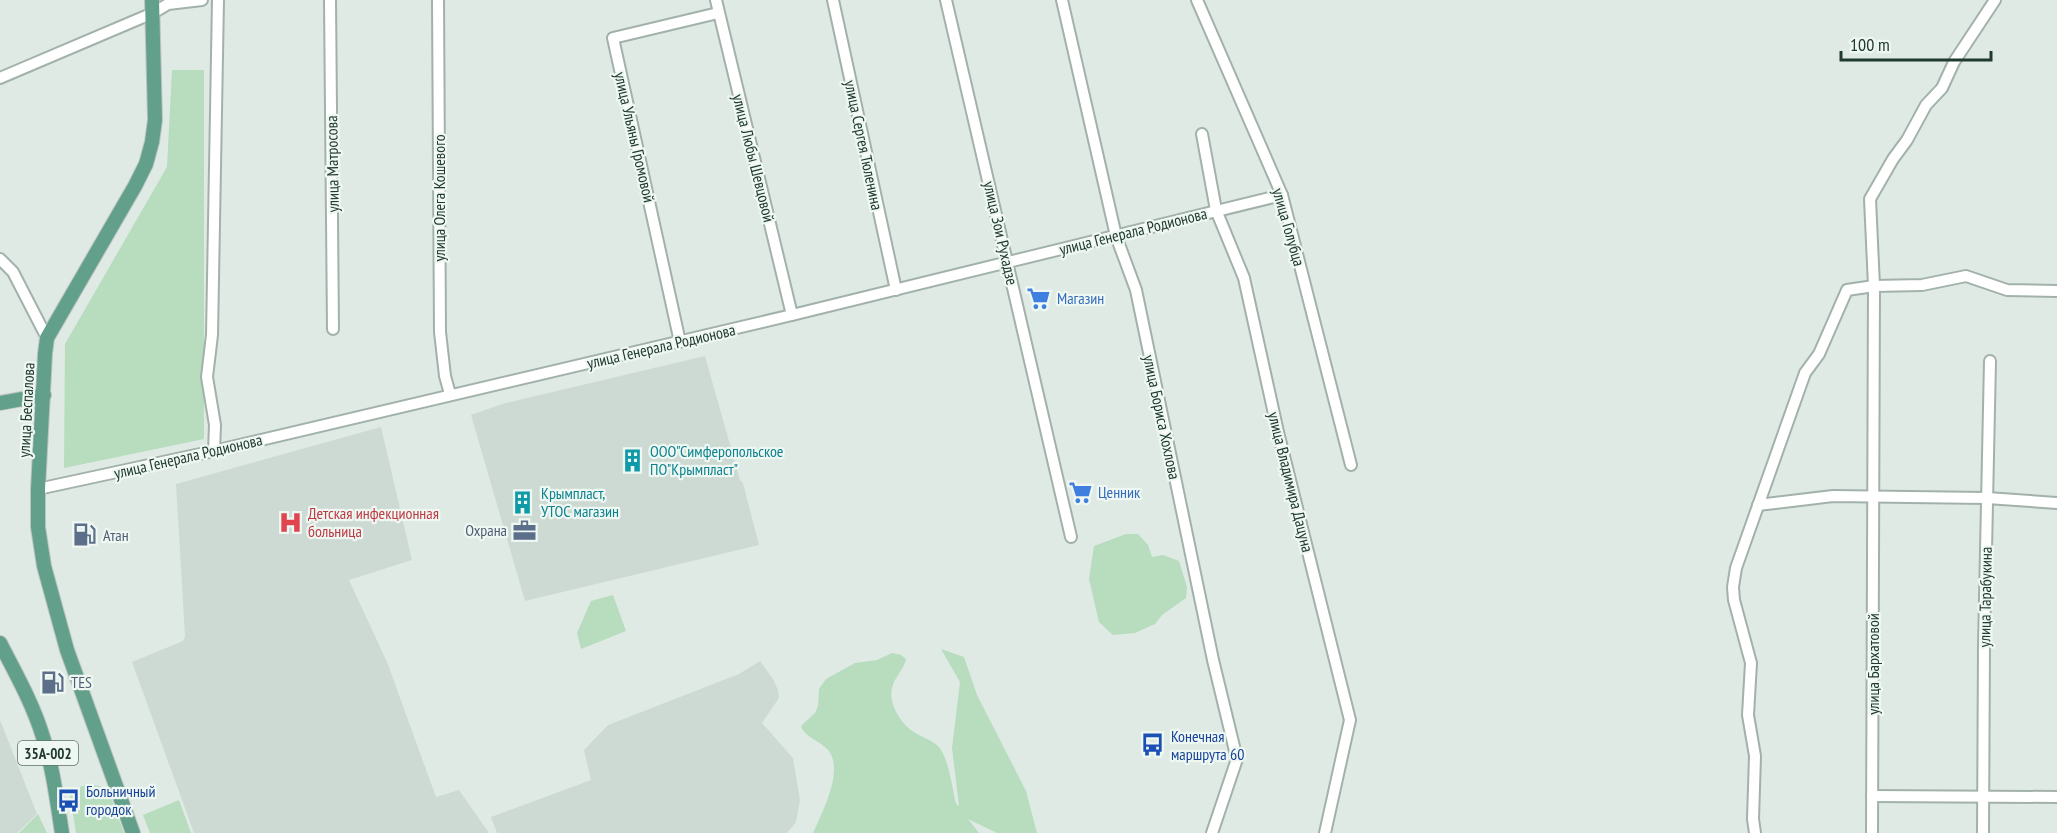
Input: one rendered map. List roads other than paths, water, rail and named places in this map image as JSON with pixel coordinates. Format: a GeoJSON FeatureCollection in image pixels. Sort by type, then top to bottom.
{"type":"FeatureCollection","features":[{"type":"Feature","properties":{"kind":"main road","name":"улица Беспалова"},"geometry":{"type":"LineString","coordinates":[[133,833],[67,650],[44,566],[38,527],[38,489],[47,338],[146,164],[152,142],[155,120],[152,6]]}},
{"type":"Feature","properties":{"kind":"main road"},"geometry":{"type":"LineString","coordinates":[[0,403],[44,395]]}},
{"type":"Feature","properties":{"kind":"main road","name":"35А-002"},"geometry":{"type":"LineString","coordinates":[[0,643],[19,678],[43,735],[62,833]]}},
{"type":"Feature","properties":{"kind":"street"},"geometry":{"type":"LineString","coordinates":[[0,78],[152,6],[202,0]]}},
{"type":"Feature","properties":{"kind":"street"},"geometry":{"type":"LineString","coordinates":[[214,451],[215,425],[207,376],[212,335],[218,0]]}},
{"type":"Feature","properties":{"kind":"street"},"geometry":{"type":"LineString","coordinates":[[324,0],[331,0]]}},
{"type":"Feature","properties":{"kind":"street","name":"улица Матросова"},"geometry":{"type":"LineString","coordinates":[[331,0],[333,329]]}},
{"type":"Feature","properties":{"kind":"street","name":"улица Олега Кошевого"},"geometry":{"type":"LineString","coordinates":[[438,0],[440,332],[445,376],[450,394]]}},
{"type":"Feature","properties":{"kind":"street","name":"улица Любы Шевцовой"},"geometry":{"type":"LineString","coordinates":[[716,0],[792,315]]}},
{"type":"Feature","properties":{"kind":"street","name":"улица Сергея Тюленина"},"geometry":{"type":"LineString","coordinates":[[833,0],[896,290]]}},
{"type":"Feature","properties":{"kind":"street","name":"улица Зои Рухадзе"},"geometry":{"type":"LineString","coordinates":[[946,0],[1071,537]]}},
{"type":"Feature","properties":{"kind":"street","name":"улица Бориса Хохлова"},"geometry":{"type":"LineString","coordinates":[[1062,0],[1116,236],[1136,290],[1237,759],[1212,833]]}},
{"type":"Feature","properties":{"kind":"street","name":"улица Голубца"},"geometry":{"type":"LineString","coordinates":[[1197,0],[1282,195],[1351,465]]}},
{"type":"Feature","properties":{"kind":"street","name":"улица Бархатовой"},"geometry":{"type":"LineString","coordinates":[[1872,833],[1874,286],[1870,199],[1926,105],[1942,88],[1954,62],[1995,0]]}},
{"type":"Feature","properties":{"kind":"street","name":"улица Ульяны Громовой"},"geometry":{"type":"LineString","coordinates":[[680,342],[613,38],[718,13]]}},
{"type":"Feature","properties":{"kind":"street","name":"улица Владимира Дацуна"},"geometry":{"type":"LineString","coordinates":[[1202,134],[1216,210],[1244,278],[1278,432],[1350,720],[1325,833]]}},
{"type":"Feature","properties":{"kind":"street","name":"улица Генерала Родионова"},"geometry":{"type":"LineString","coordinates":[[38,489],[214,451],[680,342],[1282,195]]}},
{"type":"Feature","properties":{"kind":"street"},"geometry":{"type":"LineString","coordinates":[[0,259],[13,272],[47,338]]}},
{"type":"Feature","properties":{"kind":"street"},"geometry":{"type":"LineString","coordinates":[[1755,833],[1753,819],[1755,756],[1748,715],[1751,663],[1734,600],[1733,587],[1736,568],[1805,374],[1819,354],[1847,290],[1874,286],[1922,285],[1966,276],[2007,290],[2057,291]]}},
{"type":"Feature","properties":{"kind":"street"},"geometry":{"type":"LineString","coordinates":[[33,310],[48,318],[61,315]]}},
{"type":"Feature","properties":{"kind":"street","name":"улица Тарабукина"},"geometry":{"type":"LineString","coordinates":[[1983,833],[1990,361]]}},
{"type":"Feature","properties":{"kind":"street"},"geometry":{"type":"LineString","coordinates":[[1758,505],[1833,496],[1987,498],[2057,503]]}},
{"type":"Feature","properties":{"kind":"street"},"geometry":{"type":"LineString","coordinates":[[1872,796],[2057,797]]}},
{"type":"Feature","properties":{"kind":"place","name":"Магазин"},"geometry":{"type":"Point","coordinates":[1039,298]}},
{"type":"Feature","properties":{"kind":"place","name":"ООО\"Симферопольское ПО\"Крымпласт\""},"geometry":{"type":"Point","coordinates":[632,460]}},
{"type":"Feature","properties":{"kind":"place","name":"Ценник"},"geometry":{"type":"Point","coordinates":[1080,492]}},
{"type":"Feature","properties":{"kind":"place","name":"Крымпласт, УТОС магазин"},"geometry":{"type":"Point","coordinates":[523,502]}},
{"type":"Feature","properties":{"kind":"place","name":"Детская инфекционная больница"},"geometry":{"type":"Point","coordinates":[290,522]}},
{"type":"Feature","properties":{"kind":"place","name":"Охрана"},"geometry":{"type":"Point","coordinates":[525,530]}},
{"type":"Feature","properties":{"kind":"place","name":"Атан"},"geometry":{"type":"Point","coordinates":[85,535]}},
{"type":"Feature","properties":{"kind":"place","name":"TES"},"geometry":{"type":"Point","coordinates":[53,682]}},
{"type":"Feature","properties":{"kind":"place","name":"Конечная маршрута 60"},"geometry":{"type":"Point","coordinates":[1153,745]}},
{"type":"Feature","properties":{"kind":"place","name":"Больничный городок"},"geometry":{"type":"Point","coordinates":[68,800]}}]}
